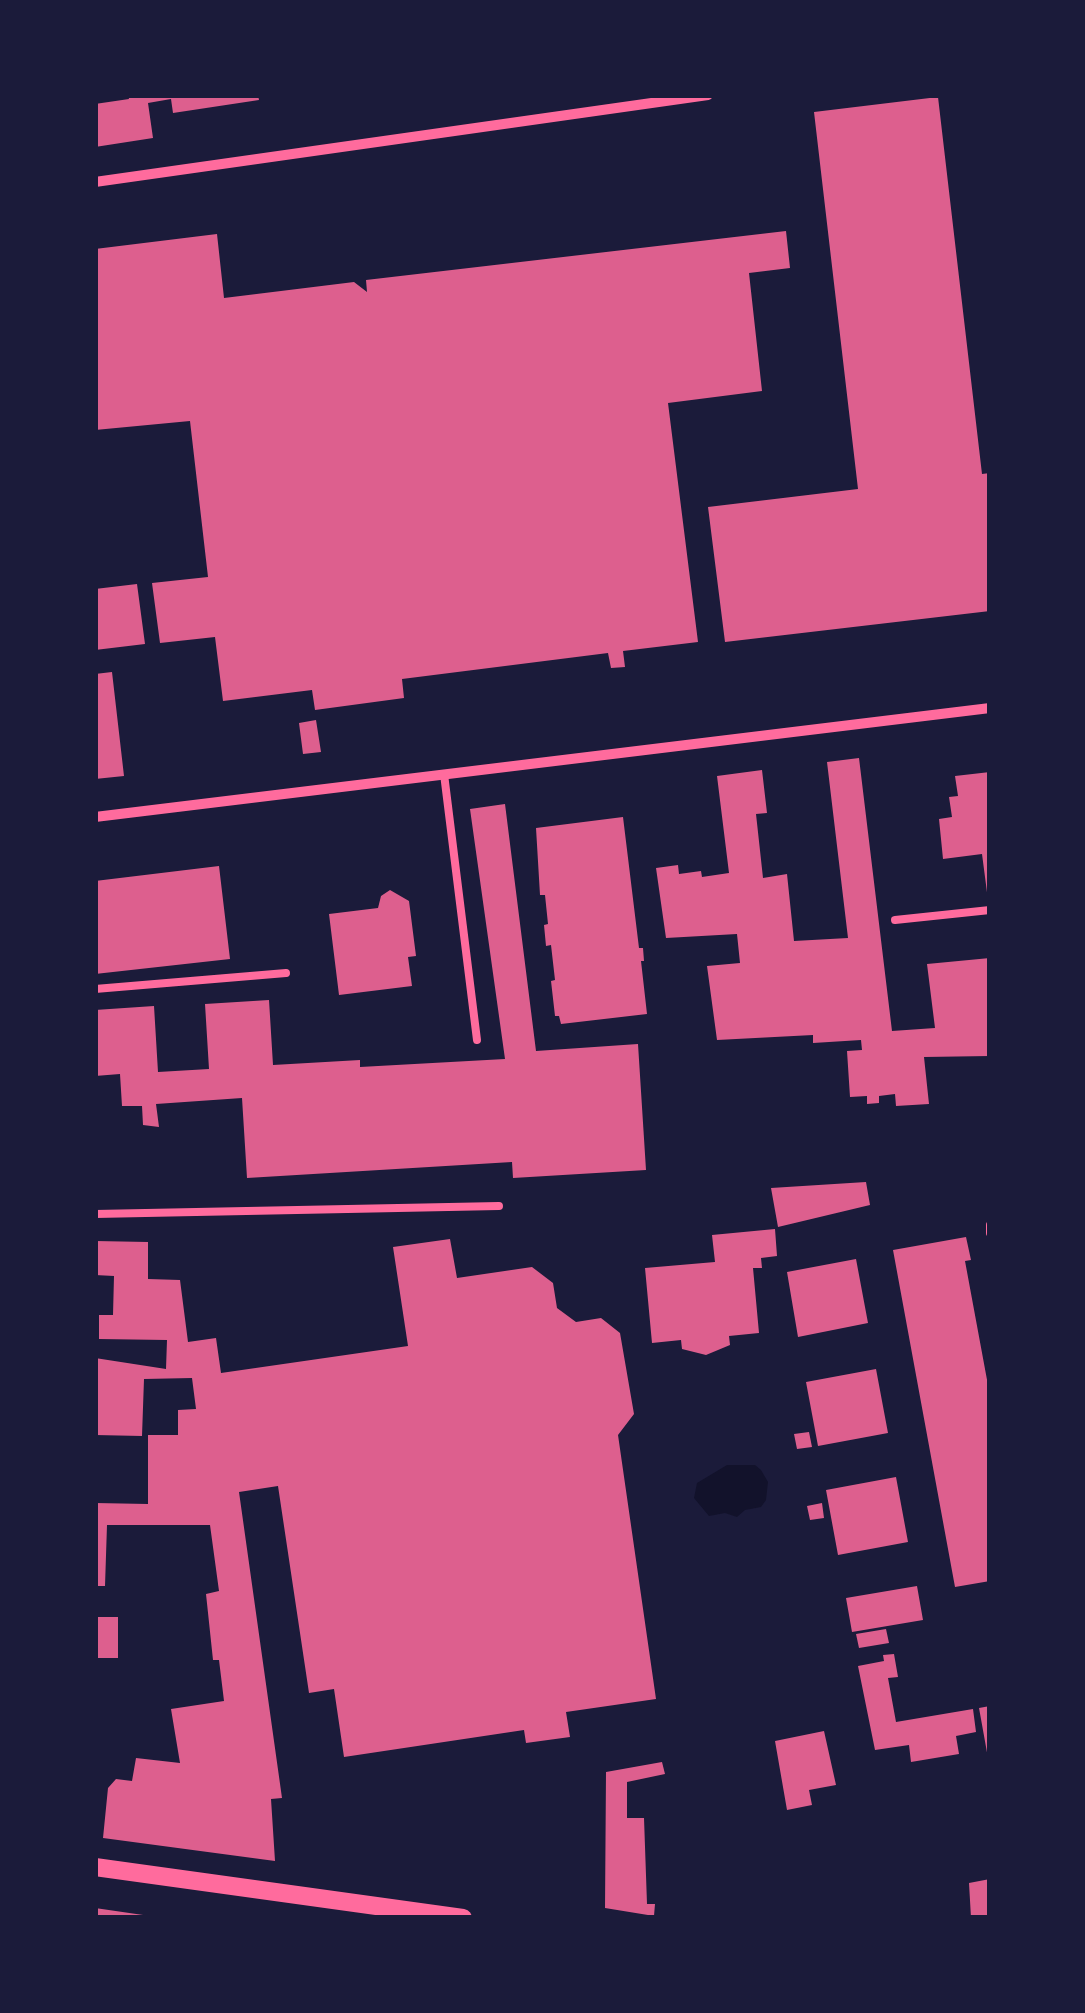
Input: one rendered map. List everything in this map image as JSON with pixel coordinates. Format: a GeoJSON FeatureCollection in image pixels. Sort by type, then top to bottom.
{"type":"FeatureCollection","features":[{"type":"Feature","properties":{"kind":"street"},"geometry":{"type":"LineString","coordinates":[[95,182],[708,95]]}},
{"type":"Feature","properties":{"kind":"street"},"geometry":{"type":"LineString","coordinates":[[95,817],[990,708]]}},
{"type":"Feature","properties":{"kind":"street"},"geometry":{"type":"LineString","coordinates":[[95,1867],[463,1918]]}},
{"type":"Feature","properties":{"kind":"lane"},"geometry":{"type":"LineString","coordinates":[[444,774],[476,1040]]}},
{"type":"Feature","properties":{"kind":"lane"},"geometry":{"type":"LineString","coordinates":[[895,920],[990,910]]}},
{"type":"Feature","properties":{"kind":"lane"},"geometry":{"type":"LineString","coordinates":[[95,989],[286,973]]}},
{"type":"Feature","properties":{"kind":"lane"},"geometry":{"type":"LineString","coordinates":[[95,1214],[499,1206]]}},
{"type":"Feature","properties":{"kind":"lane"},"geometry":{"type":"LineString","coordinates":[[990,1225],[990,1233]]}},
{"type":"Feature","properties":{"kind":"shaded area"},"geometry":{"type":"Polygon","coordinates":[[[727,1465],[755,1465],[761,1470],[768,1482],[766,1500],[761,1507],[745,1510],[737,1517],[725,1513],[709,1516],[694,1498],[697,1483],[727,1465]]]}},
{"type":"Feature","properties":{"kind":"building"},"geometry":{"type":"Polygon","coordinates":[[[128,95],[258,95],[259,100],[173,113],[171,99],[148,103],[153,138],[95,147],[95,104],[129,99],[128,95]]]}},
{"type":"Feature","properties":{"kind":"building"},"geometry":{"type":"Polygon","coordinates":[[[938,97],[982,474],[990,473],[990,611],[725,642],[708,507],[858,489],[814,112],[938,97]]]}},
{"type":"Feature","properties":{"kind":"building"},"geometry":{"type":"Polygon","coordinates":[[[786,231],[790,268],[749,273],[762,391],[668,403],[698,642],[623,651],[625,667],[611,668],[608,653],[402,679],[404,698],[315,710],[312,690],[223,701],[215,637],[160,643],[152,583],[208,577],[190,421],[95,430],[95,249],[217,234],[224,298],[354,282],[367,292],[366,280],[786,231]]]}},
{"type":"Feature","properties":{"kind":"building"},"geometry":{"type":"Polygon","coordinates":[[[137,584],[145,644],[95,650],[95,589],[137,584]]]}},
{"type":"Feature","properties":{"kind":"building"},"geometry":{"type":"Polygon","coordinates":[[[112,672],[124,776],[95,779],[95,674],[112,672]]]}},
{"type":"Feature","properties":{"kind":"building"},"geometry":{"type":"Polygon","coordinates":[[[316,720],[321,752],[303,754],[299,723],[316,720]]]}},
{"type":"Feature","properties":{"kind":"building"},"geometry":{"type":"Polygon","coordinates":[[[859,758],[892,1031],[935,1028],[927,964],[990,958],[990,1056],[924,1057],[929,1104],[896,1106],[895,1094],[879,1096],[879,1103],[867,1104],[867,1096],[850,1097],[847,1051],[862,1050],[861,1040],[813,1043],[813,1035],[717,1040],[707,966],[740,963],[737,934],[666,938],[656,868],[678,865],[679,874],[701,871],[702,877],[729,873],[717,776],[762,770],[767,813],[756,814],[763,878],[787,874],[794,941],[848,938],[827,762],[859,758]]]}},
{"type":"Feature","properties":{"kind":"building"},"geometry":{"type":"Polygon","coordinates":[[[990,772],[988,900],[982,854],[943,859],[939,819],[952,817],[949,797],[958,796],[955,776],[990,772]]]}},
{"type":"Feature","properties":{"kind":"building"},"geometry":{"type":"Polygon","coordinates":[[[505,804],[536,1051],[638,1044],[646,1170],[513,1178],[512,1162],[247,1178],[242,1098],[156,1104],[159,1127],[143,1125],[142,1106],[122,1106],[120,1074],[95,1076],[95,1010],[154,1006],[158,1072],[209,1069],[205,1004],[269,1000],[273,1065],[360,1060],[360,1067],[505,1059],[470,809],[505,804]]]}},
{"type":"Feature","properties":{"kind":"building"},"geometry":{"type":"Polygon","coordinates":[[[623,817],[639,948],[643,948],[647,1014],[561,1024],[559,1016],[555,1016],[551,945],[546,946],[544,925],[548,924],[545,895],[540,895],[536,828],[623,817]]]}},
{"type":"Feature","properties":{"kind":"building"},"geometry":{"type":"Polygon","coordinates":[[[219,866],[230,959],[95,974],[95,881],[219,866]]]}},
{"type":"Feature","properties":{"kind":"building"},"geometry":{"type":"Polygon","coordinates":[[[390,890],[409,901],[416,956],[408,957],[412,986],[339,995],[329,914],[378,908],[381,896],[390,890]]]}},
{"type":"Feature","properties":{"kind":"building"},"geometry":{"type":"Polygon","coordinates":[[[866,1182],[870,1205],[778,1227],[771,1188],[866,1182]]]}},
{"type":"Feature","properties":{"kind":"building"},"geometry":{"type":"Polygon","coordinates":[[[775,1229],[777,1256],[761,1258],[762,1268],[753,1268],[759,1333],[729,1336],[730,1345],[706,1355],[682,1349],[681,1340],[652,1343],[645,1268],[715,1262],[712,1235],[775,1229]]]}},
{"type":"Feature","properties":{"kind":"building"},"geometry":{"type":"Polygon","coordinates":[[[966,1237],[971,1260],[965,1261],[990,1396],[990,1581],[955,1587],[893,1250],[966,1237]]]}},
{"type":"Feature","properties":{"kind":"building"},"geometry":{"type":"Polygon","coordinates":[[[450,1239],[457,1278],[532,1267],[553,1283],[557,1308],[576,1322],[601,1318],[620,1333],[634,1414],[618,1435],[656,1699],[566,1712],[570,1737],[526,1743],[524,1730],[344,1757],[334,1689],[309,1693],[278,1486],[239,1492],[282,1798],[271,1799],[275,1861],[103,1838],[108,1788],[116,1779],[132,1781],[136,1758],[180,1763],[171,1709],[224,1701],[219,1660],[213,1660],[206,1594],[219,1591],[210,1525],[107,1525],[105,1586],[95,1586],[95,1503],[148,1504],[148,1435],[178,1435],[178,1410],[196,1409],[192,1378],[144,1379],[142,1436],[95,1435],[95,1358],[166,1369],[167,1340],[99,1339],[99,1315],[113,1315],[114,1276],[95,1275],[95,1241],[148,1242],[148,1279],[180,1280],[188,1342],[216,1338],[221,1373],[408,1346],[393,1247],[450,1239]]]}},
{"type":"Feature","properties":{"kind":"building"},"geometry":{"type":"Polygon","coordinates":[[[856,1259],[868,1323],[798,1337],[787,1272],[856,1259]]]}},
{"type":"Feature","properties":{"kind":"building"},"geometry":{"type":"Polygon","coordinates":[[[876,1369],[888,1433],[818,1446],[806,1382],[876,1369]]]}},
{"type":"Feature","properties":{"kind":"building"},"geometry":{"type":"Polygon","coordinates":[[[809,1432],[812,1447],[797,1449],[794,1434],[809,1432]]]}},
{"type":"Feature","properties":{"kind":"building"},"geometry":{"type":"Polygon","coordinates":[[[896,1477],[908,1542],[838,1555],[826,1490],[896,1477]]]}},
{"type":"Feature","properties":{"kind":"building"},"geometry":{"type":"Polygon","coordinates":[[[822,1503],[824,1518],[810,1520],[807,1506],[822,1503]]]}},
{"type":"Feature","properties":{"kind":"building"},"geometry":{"type":"Polygon","coordinates":[[[917,1586],[923,1620],[852,1632],[846,1598],[917,1586]]]}},
{"type":"Feature","properties":{"kind":"building"},"geometry":{"type":"Polygon","coordinates":[[[95,1617],[118,1617],[118,1658],[95,1658],[95,1617]]]}},
{"type":"Feature","properties":{"kind":"building"},"geometry":{"type":"Polygon","coordinates":[[[886,1629],[889,1643],[859,1648],[856,1634],[886,1629]]]}},
{"type":"Feature","properties":{"kind":"building"},"geometry":{"type":"Polygon","coordinates":[[[894,1654],[898,1677],[888,1678],[896,1722],[973,1709],[976,1732],[956,1736],[959,1754],[911,1762],[909,1745],[875,1750],[858,1666],[884,1661],[883,1655],[894,1654]]]}},
{"type":"Feature","properties":{"kind":"building"},"geometry":{"type":"Polygon","coordinates":[[[990,1706],[990,1758],[988,1758],[979,1708],[990,1706]]]}},
{"type":"Feature","properties":{"kind":"building"},"geometry":{"type":"Polygon","coordinates":[[[824,1731],[836,1785],[809,1790],[812,1805],[787,1810],[775,1741],[824,1731]]]}},
{"type":"Feature","properties":{"kind":"building"},"geometry":{"type":"Polygon","coordinates":[[[662,1762],[665,1774],[627,1782],[627,1818],[644,1818],[647,1904],[655,1904],[654,1916],[605,1908],[606,1772],[662,1762]]]}},
{"type":"Feature","properties":{"kind":"building"},"geometry":{"type":"Polygon","coordinates":[[[990,1879],[990,1918],[971,1918],[969,1883],[990,1879]]]}},
{"type":"Feature","properties":{"kind":"building"},"geometry":{"type":"Polygon","coordinates":[[[95,1908],[150,1916],[150,1918],[95,1918],[95,1908]]]}}]}
